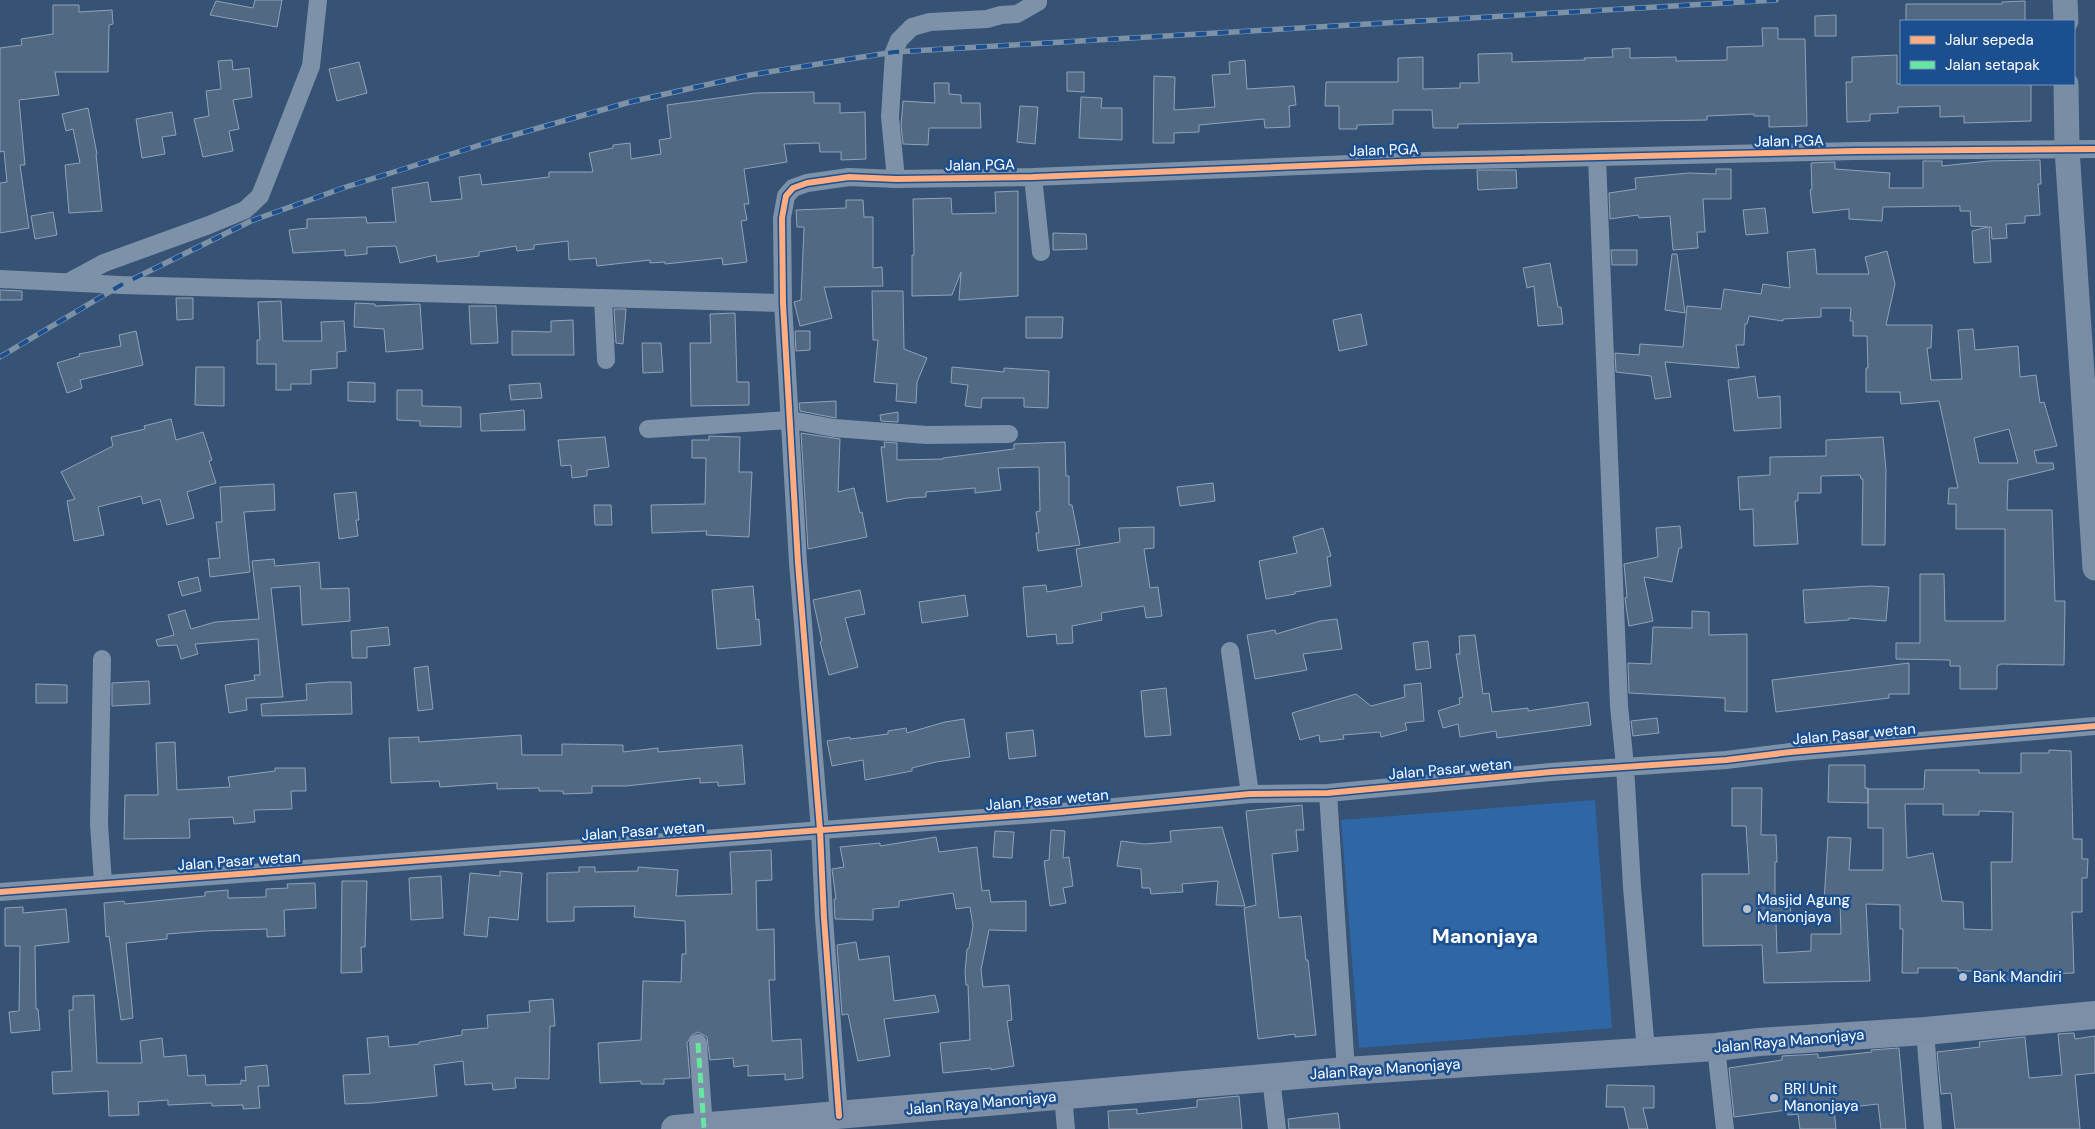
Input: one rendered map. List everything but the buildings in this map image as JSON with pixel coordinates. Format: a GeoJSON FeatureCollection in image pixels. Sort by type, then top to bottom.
{"type":"FeatureCollection","features":[{"type":"Feature","properties":{"kind":"main road"},"geometry":{"type":"LineString","coordinates":[[2065,0],[2066,20]]}},
{"type":"Feature","properties":{"kind":"main road"},"geometry":{"type":"LineString","coordinates":[[2066,85],[2067,149],[2089,386],[2095,568]]}},
{"type":"Feature","properties":{"kind":"main road","name":"Jalan Raya Manonjaya"},"geometry":{"type":"LineString","coordinates":[[675,1129],[704,1128],[1346,1071],[1716,1047],[1759,1042],[1924,1031],[2095,1015]]}},
{"type":"Feature","properties":{"kind":"street"},"geometry":{"type":"LineString","coordinates":[[68,283],[104,263],[210,225],[245,210],[260,196],[311,66],[318,0]]}},
{"type":"Feature","properties":{"kind":"street"},"geometry":{"type":"LineString","coordinates":[[896,179],[890,117],[894,52],[899,40],[912,27],[930,22],[987,20],[1001,14],[1017,14],[1038,2],[1038,0]]}},
{"type":"Feature","properties":{"kind":"street","name":"Jalan PGA"},"geometry":{"type":"LineString","coordinates":[[784,303],[782,218],[786,196],[794,188],[807,183],[849,177],[896,179],[1033,177],[1425,161],[1856,151],[2095,149]]}},
{"type":"Feature","properties":{"kind":"street"},"geometry":{"type":"LineString","coordinates":[[1597,158],[1619,706],[1646,1051]]}},
{"type":"Feature","properties":{"kind":"street"},"geometry":{"type":"LineString","coordinates":[[1033,177],[1042,252]]}},
{"type":"Feature","properties":{"kind":"street"},"geometry":{"type":"LineString","coordinates":[[0,279],[68,283],[784,303],[798,563],[820,830],[824,918],[839,1116]]}},
{"type":"Feature","properties":{"kind":"street"},"geometry":{"type":"LineString","coordinates":[[603,299],[606,360]]}},
{"type":"Feature","properties":{"kind":"street"},"geometry":{"type":"LineString","coordinates":[[648,429],[791,420],[834,428],[927,435],[1009,434]]}},
{"type":"Feature","properties":{"kind":"street"},"geometry":{"type":"LineString","coordinates":[[1230,650],[1250,794]]}},
{"type":"Feature","properties":{"kind":"street"},"geometry":{"type":"LineString","coordinates":[[102,659],[99,824],[102,884]]}},
{"type":"Feature","properties":{"kind":"street","name":"Jalan Pasar wetan"},"geometry":{"type":"LineString","coordinates":[[0,892],[1062,812],[1250,794],[1328,792],[1625,766],[1726,760],[1791,752],[2095,726]]}},
{"type":"Feature","properties":{"kind":"street"},"geometry":{"type":"LineString","coordinates":[[1328,792],[1346,1071]]}},
{"type":"Feature","properties":{"kind":"street"},"geometry":{"type":"LineString","coordinates":[[1924,1031],[1933,1129]]}},
{"type":"Feature","properties":{"kind":"street"},"geometry":{"type":"LineString","coordinates":[[698,1043],[704,1128]]}},
{"type":"Feature","properties":{"kind":"street"},"geometry":{"type":"LineString","coordinates":[[1716,1047],[1725,1129]]}},
{"type":"Feature","properties":{"kind":"street"},"geometry":{"type":"LineString","coordinates":[[1271,1078],[1277,1129]]}},
{"type":"Feature","properties":{"kind":"street"},"geometry":{"type":"LineString","coordinates":[[1063,1096],[1066,1129]]}},
{"type":"Feature","properties":{"kind":"shaded area"},"geometry":{"type":"Polygon","coordinates":[[[1595,800],[1612,1028],[1359,1048],[1341,820],[1595,800]]]}},
{"type":"Feature","properties":{"kind":"railway"},"geometry":{"type":"LineString","coordinates":[[0,357],[121,285],[251,221],[346,187],[496,140],[630,102],[750,75],[894,52],[1776,0]]}},
{"type":"Feature","properties":{"kind":"marked path"},"geometry":{"type":"LineString","coordinates":[[698,1043],[704,1128]]}},
{"type":"Feature","properties":{"kind":"cycle path"},"geometry":{"type":"LineString","coordinates":[[839,1116],[824,918],[820,830],[798,563],[783,303],[782,218],[786,196],[793,188],[807,183],[849,177],[896,179],[1033,177],[1425,161],[1856,151],[2095,149]]}},
{"type":"Feature","properties":{"kind":"cycle path"},"geometry":{"type":"LineString","coordinates":[[0,892],[1062,812],[1250,794],[1328,793],[1551,772],[1726,760],[1791,752],[2095,726]]}},
{"type":"Feature","properties":{"kind":"place","name":"Masjid Agung Manonjaya"},"geometry":{"type":"Point","coordinates":[1747,909]}},
{"type":"Feature","properties":{"kind":"place","name":"Bank Mandiri"},"geometry":{"type":"Point","coordinates":[1963,977]}},
{"type":"Feature","properties":{"kind":"place","name":"BRI Unit Manonjaya"},"geometry":{"type":"Point","coordinates":[1774,1098]}},
{"type":"Feature","properties":{"kind":"district","name":"Manonjaya"},"geometry":{"type":"Point","coordinates":[1485,936]}}]}
